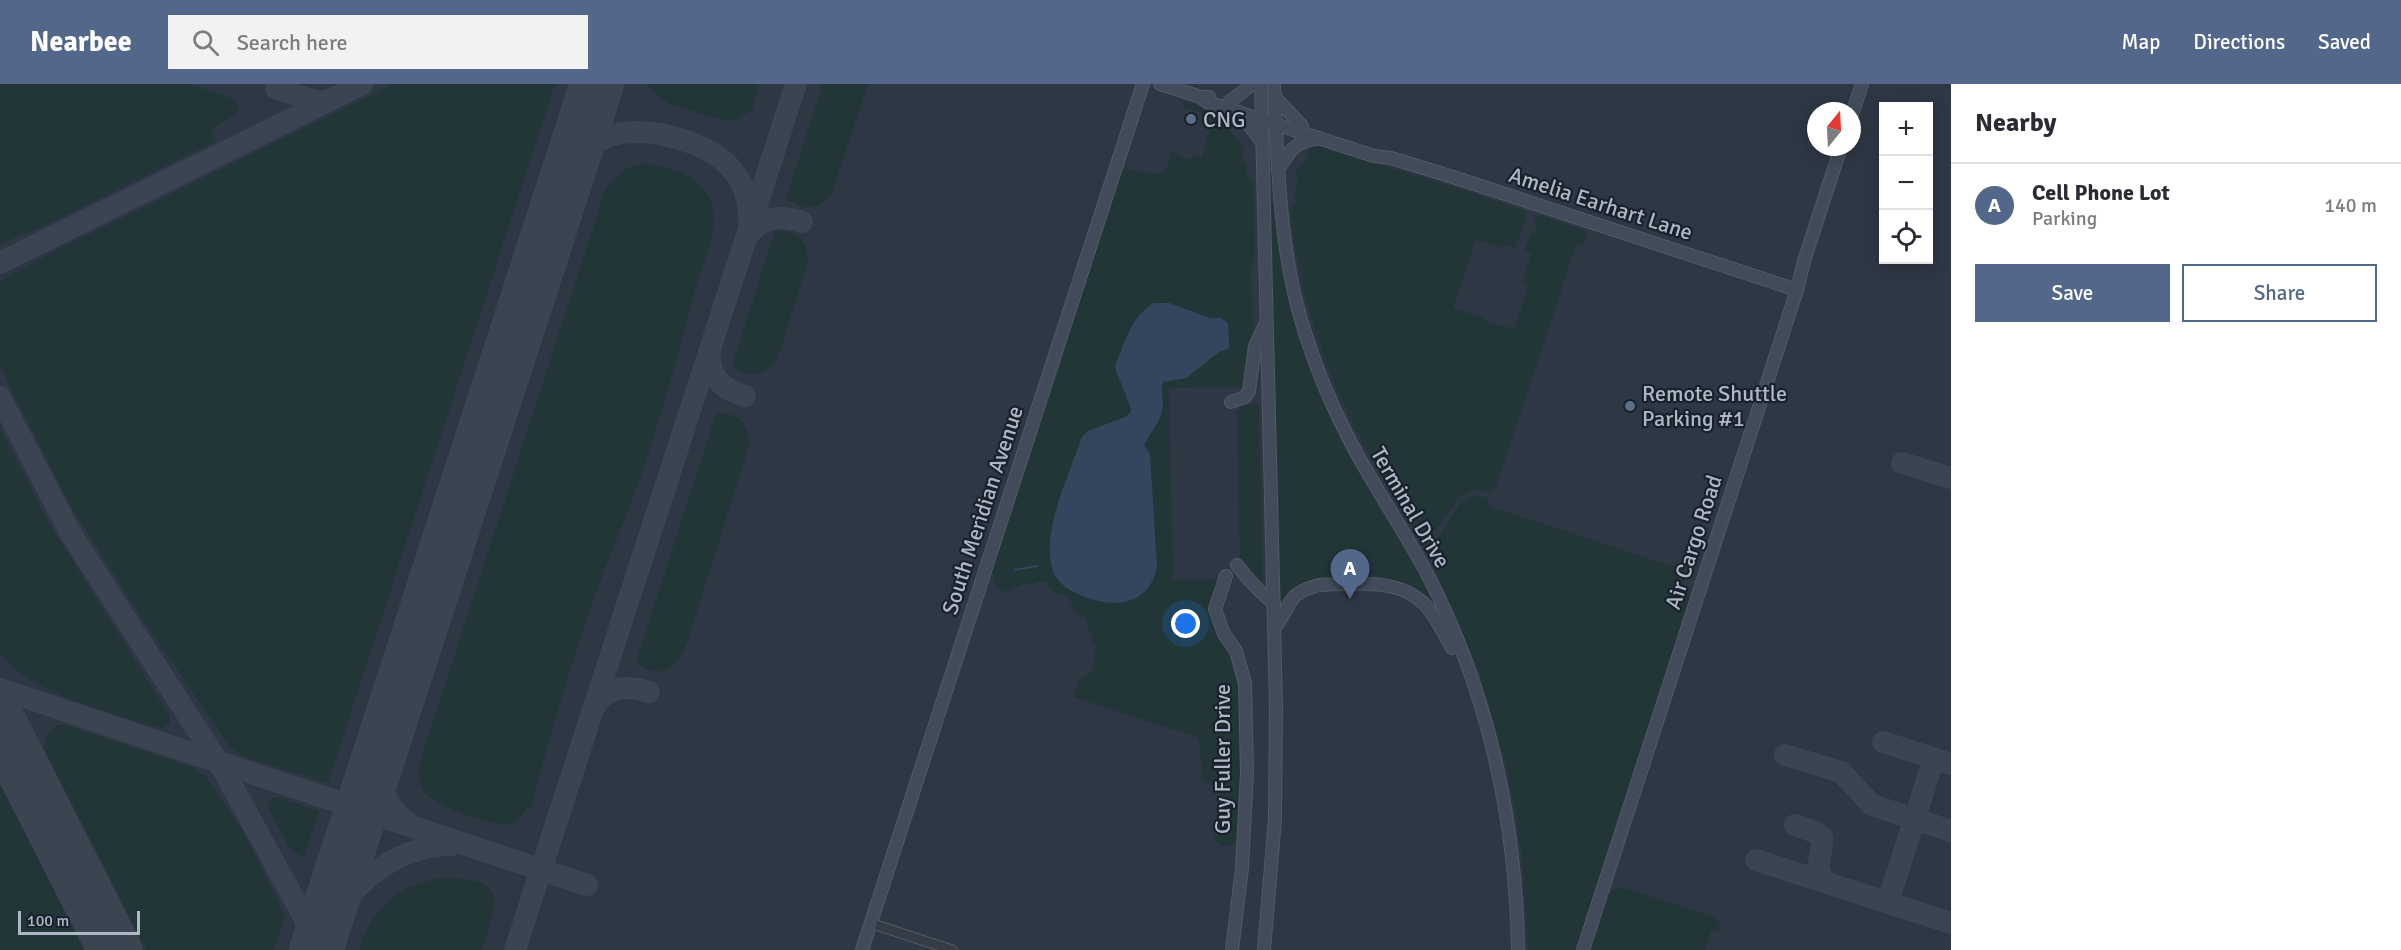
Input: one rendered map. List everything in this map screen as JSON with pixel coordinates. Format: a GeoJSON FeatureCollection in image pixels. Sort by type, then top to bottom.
{"type":"FeatureCollection","features":[{"type":"Feature","properties":{"kind":"street","name":"South Meridian Avenue"},"geometry":{"type":"LineString","coordinates":[[862,950],[1143,84]]}},
{"type":"Feature","properties":{"kind":"street","name":"Amelia Earhart Lane"},"geometry":{"type":"LineString","coordinates":[[1160,84],[1201,97],[1229,102],[1320,138],[1374,156],[1461,179],[1797,290]]}},
{"type":"Feature","properties":{"kind":"street"},"geometry":{"type":"LineString","coordinates":[[1229,102],[1253,84]]}},
{"type":"Feature","properties":{"kind":"street"},"geometry":{"type":"LineString","coordinates":[[1261,84],[1275,628],[1275,792],[1272,864],[1264,950]]}},
{"type":"Feature","properties":{"kind":"street"},"geometry":{"type":"LineString","coordinates":[[1856,102],[1862,84]]}},
{"type":"Feature","properties":{"kind":"street"},"geometry":{"type":"LineString","coordinates":[[1274,90],[1302,126]]}},
{"type":"Feature","properties":{"kind":"street","name":"Terminal Drive"},"geometry":{"type":"LineString","coordinates":[[1274,90],[1278,170],[1289,273],[1297,307],[1316,363],[1351,443],[1426,572],[1472,680],[1498,768],[1510,835],[1518,950]]}},
{"type":"Feature","properties":{"kind":"street","name":"Amelia Earhart Lane"},"geometry":{"type":"LineString","coordinates":[[1201,97],[1207,102],[1239,112],[1262,116]]}},
{"type":"Feature","properties":{"kind":"street"},"geometry":{"type":"LineString","coordinates":[[1239,112],[1262,142]]}},
{"type":"Feature","properties":{"kind":"street","name":"Amelia Earhart Lane"},"geometry":{"type":"LineString","coordinates":[[1276,121],[1302,126],[1376,150],[1391,159]]}},
{"type":"Feature","properties":{"kind":"street"},"geometry":{"type":"LineString","coordinates":[[1278,170],[1292,148],[1309,140],[1320,138]]}},
{"type":"Feature","properties":{"kind":"street","name":"Air Cargo Road"},"geometry":{"type":"LineString","coordinates":[[1582,950],[1797,290],[1804,261],[1838,156]]}},
{"type":"Feature","properties":{"kind":"street"},"geometry":{"type":"LineString","coordinates":[[1231,402],[1245,397],[1249,391],[1255,346],[1267,321]]}},
{"type":"Feature","properties":{"kind":"street"},"geometry":{"type":"LineString","coordinates":[[1237,565],[1262,596],[1274,603]]}},
{"type":"Feature","properties":{"kind":"street","name":"Guy Fuller Drive"},"geometry":{"type":"LineString","coordinates":[[1226,576],[1215,609],[1224,634],[1236,651],[1245,683],[1247,762],[1242,868],[1232,950]]}},
{"type":"Feature","properties":{"kind":"street"},"geometry":{"type":"LineString","coordinates":[[1275,628],[1282,619],[1288,603],[1300,592],[1319,585],[1381,584],[1403,590],[1430,610],[1472,680]]}},
{"type":"Feature","properties":{"kind":"street"},"geometry":{"type":"LineString","coordinates":[[870,923],[952,950]]}},
{"type":"Feature","properties":{"kind":"shaded area"},"geometry":{"type":"Polygon","coordinates":[[[0,84],[1951,84],[1951,950],[0,950],[0,84]]]}},
{"type":"Feature","properties":{"kind":"green space"},"geometry":{"type":"Polygon","coordinates":[[[0,84],[188,84],[234,99],[239,112],[211,129],[216,141],[44,226],[0,244],[0,84]]]}},
{"type":"Feature","properties":{"kind":"green space"},"geometry":{"type":"Polygon","coordinates":[[[394,84],[555,84],[328,783],[242,756],[230,747],[141,616],[72,508],[0,364],[0,281],[57,250],[394,84]]]}},
{"type":"Feature","properties":{"kind":"green space"},"geometry":{"type":"Polygon","coordinates":[[[648,84],[759,84],[752,110],[735,120],[724,121],[668,103],[657,96],[648,84]]]}},
{"type":"Feature","properties":{"kind":"green space"},"geometry":{"type":"Polygon","coordinates":[[[823,84],[868,84],[832,194],[820,205],[805,208],[786,198],[823,84]]]}},
{"type":"Feature","properties":{"kind":"green space"},"geometry":{"type":"Polygon","coordinates":[[[1184,101],[1227,116],[1228,129],[1244,146],[1242,157],[1247,167],[1247,176],[1253,181],[1255,251],[1251,270],[1253,333],[1246,387],[1169,388],[1173,580],[1222,577],[1210,614],[1235,663],[1240,682],[1242,754],[1239,839],[1236,844],[1229,846],[1220,845],[1216,840],[1221,796],[1217,788],[1203,781],[1199,738],[1074,697],[1079,679],[1089,674],[1094,661],[1096,645],[1092,642],[1092,633],[1088,631],[1086,618],[1075,613],[1068,598],[1052,593],[1052,588],[1045,582],[1036,582],[1033,585],[1023,584],[1005,592],[995,587],[992,569],[1121,169],[1160,173],[1169,163],[1170,151],[1189,160],[1194,155],[1202,157],[1212,120],[1206,114],[1184,108],[1182,104],[1184,101]]]}},
{"type":"Feature","properties":{"kind":"green space"},"geometry":{"type":"Polygon","coordinates":[[[1310,144],[1439,182],[1526,211],[1527,215],[1515,248],[1504,245],[1503,248],[1476,240],[1453,308],[1483,318],[1484,321],[1514,329],[1528,286],[1522,284],[1531,254],[1525,249],[1531,233],[1536,232],[1536,216],[1541,215],[1588,232],[1583,245],[1576,245],[1496,487],[1491,493],[1467,492],[1423,542],[1420,541],[1374,464],[1346,411],[1314,326],[1299,268],[1290,208],[1296,201],[1294,192],[1298,185],[1295,172],[1308,158],[1310,144]]]}},
{"type":"Feature","properties":{"kind":"green space"},"geometry":{"type":"Polygon","coordinates":[[[644,163],[676,171],[695,180],[702,187],[712,206],[711,239],[652,441],[586,621],[531,808],[527,807],[519,819],[511,823],[488,822],[448,807],[428,795],[420,783],[420,762],[605,191],[621,172],[644,163]]]}},
{"type":"Feature","properties":{"kind":"green space"},"geometry":{"type":"Polygon","coordinates":[[[1272,200],[1276,208],[1282,262],[1296,322],[1436,604],[1434,606],[1404,584],[1376,577],[1313,580],[1295,590],[1284,601],[1278,600],[1268,201],[1272,200]]]}},
{"type":"Feature","properties":{"kind":"green space"},"geometry":{"type":"Polygon","coordinates":[[[775,231],[789,232],[800,238],[806,248],[808,262],[778,357],[763,372],[745,373],[732,366],[775,231]]]}},
{"type":"Feature","properties":{"kind":"green space"},"geometry":{"type":"Polygon","coordinates":[[[1259,403],[1263,581],[1260,584],[1240,561],[1237,412],[1241,406],[1259,403]]]}},
{"type":"Feature","properties":{"kind":"green space"},"geometry":{"type":"Polygon","coordinates":[[[716,414],[735,416],[744,424],[749,446],[687,643],[674,666],[663,671],[652,671],[636,662],[716,414]]]}},
{"type":"Feature","properties":{"kind":"green space"},"geometry":{"type":"Polygon","coordinates":[[[0,429],[49,523],[169,715],[170,723],[162,728],[94,707],[50,690],[23,675],[0,653],[0,429]]]}},
{"type":"Feature","properties":{"kind":"green space"},"geometry":{"type":"Polygon","coordinates":[[[1475,495],[1488,498],[1489,506],[1687,571],[1683,585],[1688,588],[1690,599],[1576,950],[1528,950],[1523,869],[1516,815],[1505,761],[1479,672],[1432,562],[1432,549],[1435,542],[1461,502],[1475,495]]]}},
{"type":"Feature","properties":{"kind":"green space"},"geometry":{"type":"Polygon","coordinates":[[[58,725],[66,725],[192,767],[206,777],[242,829],[285,916],[274,950],[146,950],[44,748],[47,733],[58,725]]]}},
{"type":"Feature","properties":{"kind":"green space"},"geometry":{"type":"Polygon","coordinates":[[[0,784],[84,950],[0,950],[0,784]]]}},
{"type":"Feature","properties":{"kind":"green space"},"geometry":{"type":"Polygon","coordinates":[[[274,797],[319,812],[304,857],[291,851],[269,809],[268,804],[274,797]]]}},
{"type":"Feature","properties":{"kind":"green space"},"geometry":{"type":"Polygon","coordinates":[[[440,878],[478,882],[488,887],[493,894],[492,916],[482,950],[360,950],[369,926],[393,897],[409,887],[440,878]]]}},
{"type":"Feature","properties":{"kind":"green space"},"geometry":{"type":"Polygon","coordinates":[[[1617,888],[1624,888],[1711,916],[1719,922],[1721,932],[1711,931],[1705,950],[1587,950],[1604,897],[1617,888]]]}},
{"type":"Feature","properties":{"kind":"water"},"geometry":{"type":"Polygon","coordinates":[[[1154,303],[1169,303],[1210,318],[1221,318],[1228,323],[1229,348],[1219,352],[1186,378],[1163,382],[1163,407],[1157,424],[1144,445],[1150,454],[1157,567],[1147,589],[1139,596],[1120,603],[1108,603],[1085,597],[1062,584],[1053,571],[1050,539],[1058,503],[1082,437],[1088,431],[1130,413],[1131,408],[1115,368],[1135,321],[1146,308],[1154,303]]]}},
{"type":"Feature","properties":{"kind":"waterway"},"geometry":{"type":"LineString","coordinates":[[1015,570],[1037,566]]}},
{"type":"Feature","properties":{"kind":"taxiway"},"geometry":{"type":"LineString","coordinates":[[0,263],[362,84]]}},
{"type":"Feature","properties":{"kind":"taxiway"},"geometry":{"type":"LineString","coordinates":[[515,950],[796,84]]}},
{"type":"Feature","properties":{"kind":"taxiway"},"geometry":{"type":"LineString","coordinates":[[276,88],[318,102],[328,101]]}},
{"type":"Feature","properties":{"kind":"taxiway"},"geometry":{"type":"LineString","coordinates":[[558,206],[574,170],[591,147],[613,135],[629,132],[647,133],[685,140],[702,147],[728,165],[738,177],[744,190],[749,219]]}},
{"type":"Feature","properties":{"kind":"taxiway"},"geometry":{"type":"LineString","coordinates":[[746,238],[751,231],[764,222],[778,218],[802,222]]}},
{"type":"Feature","properties":{"kind":"taxiway"},"geometry":{"type":"LineString","coordinates":[[710,350],[711,367],[718,380],[729,390],[745,396]]}},
{"type":"Feature","properties":{"kind":"taxiway"},"geometry":{"type":"LineString","coordinates":[[0,397],[71,534],[225,773],[322,950]]}},
{"type":"Feature","properties":{"kind":"taxiway"},"geometry":{"type":"LineString","coordinates":[[1902,463],[1951,478]]}},
{"type":"Feature","properties":{"kind":"taxiway"},"geometry":{"type":"LineString","coordinates":[[594,708],[599,700],[611,691],[633,688],[649,692]]}},
{"type":"Feature","properties":{"kind":"taxiway"},"geometry":{"type":"LineString","coordinates":[[0,689],[587,885]]}},
{"type":"Feature","properties":{"kind":"taxiway"},"geometry":{"type":"LineString","coordinates":[[1883,742],[1951,764]]}},
{"type":"Feature","properties":{"kind":"taxiway"},"geometry":{"type":"LineString","coordinates":[[382,746],[382,780],[387,799],[399,816],[409,824]]}},
{"type":"Feature","properties":{"kind":"taxiway"},"geometry":{"type":"LineString","coordinates":[[1785,755],[1841,772],[1872,805],[1951,831]]}},
{"type":"Feature","properties":{"kind":"taxiway"},"geometry":{"type":"LineString","coordinates":[[1888,902],[1934,758]]}},
{"type":"Feature","properties":{"kind":"taxiway"},"geometry":{"type":"LineString","coordinates":[[1795,825],[1822,837],[1819,871],[1826,882]]}},
{"type":"Feature","properties":{"kind":"taxiway"},"geometry":{"type":"LineString","coordinates":[[317,950],[338,910],[369,877],[387,864],[407,854],[451,845]]}},
{"type":"Feature","properties":{"kind":"taxiway"},"geometry":{"type":"LineString","coordinates":[[1756,860],[1951,923]]}},
{"type":"Feature","properties":{"kind":"runway"},"geometry":{"type":"LineString","coordinates":[[316,950],[597,84]]}},
{"type":"Feature","properties":{"kind":"runway"},"geometry":{"type":"LineString","coordinates":[[0,724],[115,950]]}},
{"type":"Feature","properties":{"kind":"place","name":"CNG"},"geometry":{"type":"Point","coordinates":[1191,119]}},
{"type":"Feature","properties":{"kind":"place","name":"Remote Shuttle Parking #1"},"geometry":{"type":"Point","coordinates":[1630,406]}},
{"type":"Feature","properties":{"kind":"place","name":"Cell Phone Lot"},"geometry":{"type":"Point","coordinates":[1350,599]}}]}
